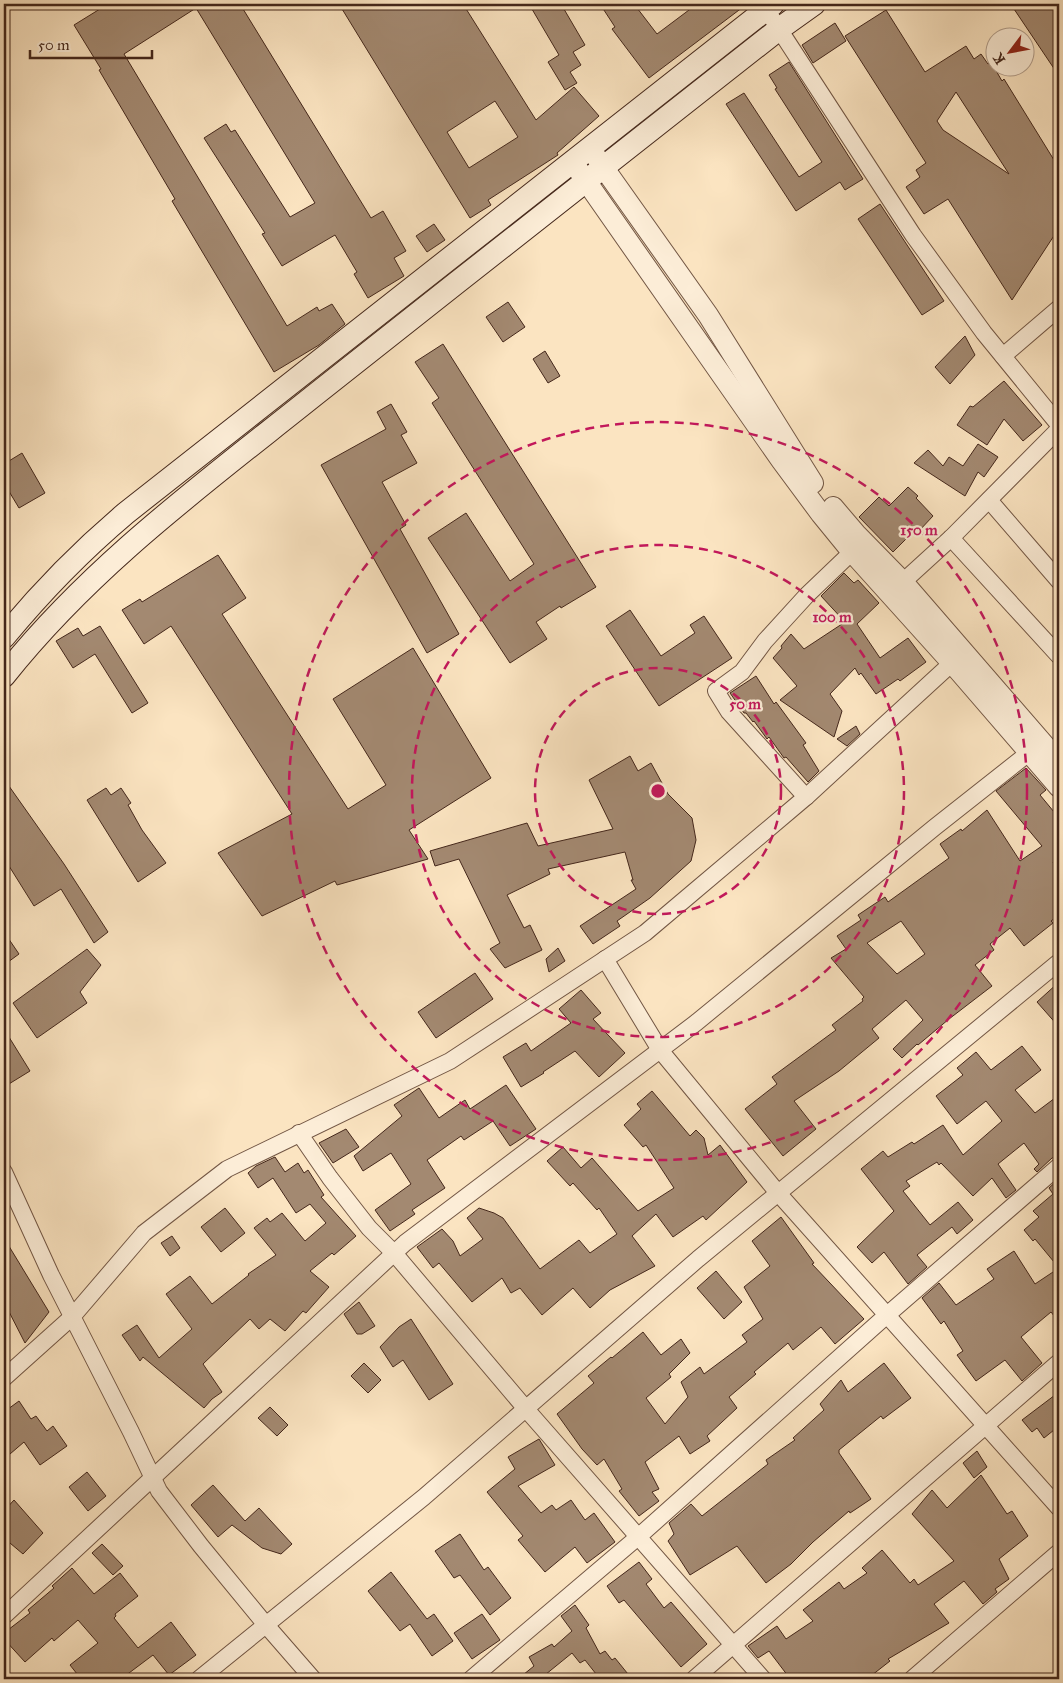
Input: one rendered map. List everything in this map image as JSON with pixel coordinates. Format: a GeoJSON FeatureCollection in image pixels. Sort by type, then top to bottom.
{"type":"FeatureCollection","features":[{"type":"Feature","properties":{"kind":"main road"},"geometry":{"type":"LineString","coordinates":[[4,676],[22,653],[76,594],[142,533],[779,29],[814,4]]}},
{"type":"Feature","properties":{"kind":"main road"},"geometry":{"type":"LineString","coordinates":[[4,637],[62,571],[126,513],[769,6]]}},
{"type":"Feature","properties":{"kind":"street"},"geometry":{"type":"LineString","coordinates":[[769,6],[779,29],[913,235],[984,333],[1059,425]]}},
{"type":"Feature","properties":{"kind":"street"},"geometry":{"type":"LineString","coordinates":[[580,154],[708,315],[814,485],[856,534],[952,663],[1059,787]]}},
{"type":"Feature","properties":{"kind":"street"},"geometry":{"type":"LineString","coordinates":[[595,174],[781,460],[821,514],[852,552],[897,588],[1059,762]]}},
{"type":"Feature","properties":{"kind":"street"},"geometry":{"type":"LineString","coordinates":[[1003,356],[1059,308]]}},
{"type":"Feature","properties":{"kind":"street"},"geometry":{"type":"LineString","coordinates":[[897,588],[951,538],[1059,429]]}},
{"type":"Feature","properties":{"kind":"street"},"geometry":{"type":"LineString","coordinates":[[989,500],[1059,581]]}},
{"type":"Feature","properties":{"kind":"street"},"geometry":{"type":"LineString","coordinates":[[951,538],[1059,656]]}},
{"type":"Feature","properties":{"kind":"street"},"geometry":{"type":"LineString","coordinates":[[806,798],[729,712],[716,691],[742,672],[765,641],[807,595],[852,552]]}},
{"type":"Feature","properties":{"kind":"street"},"geometry":{"type":"LineString","coordinates":[[4,1378],[72,1317],[144,1234],[227,1169],[450,1061],[645,933],[806,798],[952,663]]}},
{"type":"Feature","properties":{"kind":"street"},"geometry":{"type":"LineString","coordinates":[[4,1616],[406,1243],[697,1022],[935,827],[1030,752]]}},
{"type":"Feature","properties":{"kind":"street"},"geometry":{"type":"LineString","coordinates":[[605,959],[660,1050],[778,1193],[1059,1508]]}},
{"type":"Feature","properties":{"kind":"street"},"geometry":{"type":"LineString","coordinates":[[199,1679],[424,1497],[698,1259],[1059,962]]}},
{"type":"Feature","properties":{"kind":"street"},"geometry":{"type":"LineString","coordinates":[[299,1134],[346,1200],[369,1228],[394,1254],[526,1409],[763,1679]]}},
{"type":"Feature","properties":{"kind":"street"},"geometry":{"type":"LineString","coordinates":[[471,1679],[638,1537],[887,1315],[1059,1166]]}},
{"type":"Feature","properties":{"kind":"street"},"geometry":{"type":"LineString","coordinates":[[4,1172],[51,1275],[159,1491],[201,1546],[313,1679]]}},
{"type":"Feature","properties":{"kind":"street"},"geometry":{"type":"LineString","coordinates":[[694,1679],[1059,1362]]}},
{"type":"Feature","properties":{"kind":"street"},"geometry":{"type":"LineString","coordinates":[[912,1679],[1059,1552]]}},
{"type":"Feature","properties":{"kind":"building"},"geometry":{"type":"Polygon","coordinates":[[[108,4],[240,4],[371,218],[383,211],[406,251],[394,258],[404,276],[368,298],[354,274],[357,272],[335,235],[282,266],[262,234],[265,233],[204,138],[226,124],[231,132],[235,130],[290,217],[315,203],[196,8],[124,54],[287,326],[317,307],[319,311],[332,304],[345,324],[319,345],[274,372],[172,201],[175,199],[74,25],[108,4]]]}},
{"type":"Feature","properties":{"kind":"building"},"geometry":{"type":"Polygon","coordinates":[[[339,4],[463,4],[536,120],[574,87],[599,116],[557,153],[558,155],[488,200],[491,205],[470,218],[339,4]],[[495,101],[447,132],[469,168],[518,137],[495,101]]]}},
{"type":"Feature","properties":{"kind":"building"},"geometry":{"type":"Polygon","coordinates":[[[529,4],[561,4],[585,45],[573,52],[581,65],[570,72],[577,83],[565,90],[548,62],[559,55],[529,4]]]}},
{"type":"Feature","properties":{"kind":"building"},"geometry":{"type":"Polygon","coordinates":[[[600,4],[634,4],[657,34],[697,4],[747,4],[649,78],[612,29],[615,27],[600,4]]]}},
{"type":"Feature","properties":{"kind":"building"},"geometry":{"type":"Polygon","coordinates":[[[1022,4],[1054,4],[1059,11],[1059,76],[1036,42],[1036,28],[1027,28],[1014,9],[1022,4]]]}},
{"type":"Feature","properties":{"kind":"building"},"geometry":{"type":"Polygon","coordinates":[[[886,10],[925,72],[966,46],[974,59],[981,54],[986,61],[986,78],[1000,78],[1002,81],[1004,79],[1054,160],[1059,156],[1059,228],[1012,300],[948,199],[924,214],[906,187],[920,177],[916,170],[926,163],[845,36],[886,10]],[[956,92],[937,121],[943,130],[1009,174],[956,92]]]}},
{"type":"Feature","properties":{"kind":"building"},"geometry":{"type":"Polygon","coordinates":[[[835,23],[846,41],[813,63],[802,45],[835,23]]]}},
{"type":"Feature","properties":{"kind":"building"},"geometry":{"type":"Polygon","coordinates":[[[789,62],[863,179],[845,190],[840,182],[796,211],[726,104],[744,93],[799,177],[822,162],[775,89],[777,88],[769,75],[789,62]]]}},
{"type":"Feature","properties":{"kind":"building"},"geometry":{"type":"Polygon","coordinates":[[[880,204],[944,301],[922,315],[858,219],[880,204]]]}},
{"type":"Feature","properties":{"kind":"building"},"geometry":{"type":"Polygon","coordinates":[[[434,224],[445,240],[427,252],[416,236],[434,224]]]}},
{"type":"Feature","properties":{"kind":"building"},"geometry":{"type":"Polygon","coordinates":[[[508,302],[525,327],[503,342],[486,317],[508,302]]]}},
{"type":"Feature","properties":{"kind":"building"},"geometry":{"type":"Polygon","coordinates":[[[965,336],[975,355],[950,384],[935,367],[965,336]]]}},
{"type":"Feature","properties":{"kind":"building"},"geometry":{"type":"Polygon","coordinates":[[[443,344],[596,587],[561,608],[560,606],[536,622],[547,639],[510,663],[428,538],[466,513],[510,581],[534,564],[432,403],[439,398],[415,362],[443,344]]]}},
{"type":"Feature","properties":{"kind":"building"},"geometry":{"type":"Polygon","coordinates":[[[545,351],[560,376],[548,383],[533,359],[545,351]]]}},
{"type":"Feature","properties":{"kind":"building"},"geometry":{"type":"Polygon","coordinates":[[[1004,381],[1042,425],[1023,441],[1004,419],[987,445],[957,425],[970,406],[973,407],[1004,381]]]}},
{"type":"Feature","properties":{"kind":"building"},"geometry":{"type":"Polygon","coordinates":[[[391,404],[407,432],[401,435],[417,463],[382,482],[406,525],[400,529],[459,634],[427,653],[321,465],[386,429],[377,412],[391,404]]]}},
{"type":"Feature","properties":{"kind":"building"},"geometry":{"type":"Polygon","coordinates":[[[978,444],[998,457],[984,477],[978,472],[965,496],[914,463],[928,450],[943,466],[949,457],[963,466],[978,444]]]}},
{"type":"Feature","properties":{"kind":"building"},"geometry":{"type":"Polygon","coordinates":[[[22,453],[45,493],[19,508],[4,483],[4,464],[22,453]]]}},
{"type":"Feature","properties":{"kind":"building"},"geometry":{"type":"Polygon","coordinates":[[[908,487],[918,496],[916,498],[933,516],[918,532],[916,529],[893,552],[859,517],[879,497],[889,506],[908,487]]]}},
{"type":"Feature","properties":{"kind":"building"},"geometry":{"type":"Polygon","coordinates":[[[218,555],[246,598],[222,614],[348,809],[386,785],[333,699],[413,648],[491,778],[409,830],[428,859],[337,885],[335,881],[262,916],[218,853],[292,814],[171,626],[144,644],[122,610],[140,599],[142,602],[218,555]]]}},
{"type":"Feature","properties":{"kind":"building"},"geometry":{"type":"Polygon","coordinates":[[[844,573],[854,583],[858,580],[879,603],[857,624],[880,658],[908,638],[926,662],[900,681],[898,679],[876,694],[861,673],[859,675],[855,668],[830,694],[842,711],[834,737],[780,700],[797,686],[773,658],[791,634],[804,649],[845,622],[821,596],[844,573]]]}},
{"type":"Feature","properties":{"kind":"building"},"geometry":{"type":"Polygon","coordinates":[[[630,610],[661,656],[695,633],[690,625],[704,616],[732,658],[659,706],[606,626],[630,610]]]}},
{"type":"Feature","properties":{"kind":"building"},"geometry":{"type":"Polygon","coordinates":[[[100,626],[148,703],[132,713],[95,654],[73,668],[56,641],[78,628],[83,636],[100,626]]]}},
{"type":"Feature","properties":{"kind":"building"},"geometry":{"type":"Polygon","coordinates":[[[756,676],[774,704],[776,702],[806,743],[803,745],[819,771],[808,782],[786,757],[784,758],[769,737],[767,739],[754,721],[744,713],[730,693],[756,676]]]}},
{"type":"Feature","properties":{"kind":"building"},"geometry":{"type":"Polygon","coordinates":[[[856,726],[860,734],[847,746],[837,739],[856,726]]]}},
{"type":"Feature","properties":{"kind":"building"},"geometry":{"type":"Polygon","coordinates":[[[630,756],[638,771],[651,763],[668,794],[692,818],[696,840],[691,861],[650,898],[617,921],[620,926],[593,944],[580,926],[636,889],[631,880],[633,880],[625,852],[548,869],[550,874],[507,895],[524,928],[530,925],[542,950],[505,968],[490,949],[500,943],[459,859],[435,866],[430,851],[527,823],[538,846],[613,829],[589,780],[630,756]]]}},
{"type":"Feature","properties":{"kind":"building"},"geometry":{"type":"Polygon","coordinates":[[[1026,768],[1046,790],[1040,795],[1059,818],[1059,858],[1053,862],[1059,873],[1059,915],[1051,921],[1053,923],[1024,946],[1010,928],[990,944],[994,950],[975,965],[992,986],[917,1044],[902,1058],[893,1049],[923,1020],[906,1000],[872,1029],[879,1038],[839,1071],[794,1101],[816,1129],[783,1156],[745,1109],[777,1084],[772,1077],[836,1030],[832,1025],[863,1001],[864,997],[831,958],[846,949],[837,936],[861,920],[858,915],[885,897],[888,902],[949,858],[940,844],[961,829],[962,831],[987,810],[1020,861],[1042,846],[996,791],[1026,768]],[[901,921],[867,943],[897,974],[925,954],[901,921]]]}},
{"type":"Feature","properties":{"kind":"building"},"geometry":{"type":"Polygon","coordinates":[[[4,779],[64,864],[108,932],[94,943],[61,889],[34,906],[4,858],[4,779]]]}},
{"type":"Feature","properties":{"kind":"building"},"geometry":{"type":"Polygon","coordinates":[[[106,788],[111,795],[121,788],[131,803],[128,805],[142,830],[166,863],[138,882],[87,800],[106,788]]]}},
{"type":"Feature","properties":{"kind":"building"},"geometry":{"type":"Polygon","coordinates":[[[4,932],[19,954],[4,965],[4,932]]]}},
{"type":"Feature","properties":{"kind":"building"},"geometry":{"type":"Polygon","coordinates":[[[558,948],[565,961],[549,972],[546,959],[558,948]]]}},
{"type":"Feature","properties":{"kind":"building"},"geometry":{"type":"Polygon","coordinates":[[[87,949],[101,965],[80,992],[87,1003],[37,1038],[13,1003],[87,949]]]}},
{"type":"Feature","properties":{"kind":"building"},"geometry":{"type":"Polygon","coordinates":[[[475,973],[493,999],[436,1038],[418,1012],[475,973]]]}},
{"type":"Feature","properties":{"kind":"building"},"geometry":{"type":"Polygon","coordinates":[[[1059,982],[1059,1027],[1037,1002],[1059,982]]]}},
{"type":"Feature","properties":{"kind":"building"},"geometry":{"type":"Polygon","coordinates":[[[581,990],[601,1013],[593,1019],[625,1053],[599,1077],[575,1051],[521,1087],[503,1057],[526,1043],[531,1051],[571,1023],[559,1009],[581,990]]]}},
{"type":"Feature","properties":{"kind":"building"},"geometry":{"type":"Polygon","coordinates":[[[4,1029],[30,1071],[4,1087],[4,1029]]]}},
{"type":"Feature","properties":{"kind":"building"},"geometry":{"type":"Polygon","coordinates":[[[1022,1046],[1041,1070],[1015,1090],[1035,1113],[1059,1095],[1059,1156],[1052,1158],[1037,1172],[1034,1169],[1039,1164],[1024,1143],[998,1164],[1016,1190],[1006,1198],[992,1178],[973,1196],[941,1163],[939,1165],[937,1162],[906,1181],[910,1186],[903,1191],[930,1225],[958,1202],[973,1220],[957,1234],[952,1227],[917,1255],[927,1267],[908,1284],[884,1252],[872,1263],[857,1247],[894,1211],[861,1169],[883,1151],[888,1157],[912,1142],[914,1144],[943,1125],[963,1155],[1002,1121],[986,1101],[957,1124],[936,1096],[963,1075],[957,1068],[976,1052],[991,1070],[1022,1046]]]}},
{"type":"Feature","properties":{"kind":"building"},"geometry":{"type":"Polygon","coordinates":[[[506,1085],[536,1129],[510,1146],[493,1121],[464,1140],[461,1136],[427,1160],[445,1188],[412,1210],[415,1214],[390,1231],[375,1210],[411,1184],[391,1153],[363,1171],[354,1156],[402,1116],[394,1105],[419,1088],[439,1118],[465,1100],[470,1109],[506,1085]]]}},
{"type":"Feature","properties":{"kind":"building"},"geometry":{"type":"Polygon","coordinates":[[[652,1091],[690,1136],[696,1130],[704,1138],[708,1155],[720,1145],[747,1182],[706,1220],[703,1216],[673,1237],[656,1214],[632,1236],[655,1266],[610,1290],[590,1308],[573,1288],[542,1315],[520,1288],[511,1293],[502,1278],[472,1302],[439,1263],[433,1268],[417,1247],[442,1229],[453,1241],[460,1256],[483,1239],[467,1218],[479,1208],[503,1218],[540,1269],[579,1240],[590,1253],[617,1234],[599,1208],[597,1210],[573,1183],[570,1186],[547,1161],[563,1147],[581,1168],[592,1158],[638,1211],[674,1188],[646,1145],[643,1147],[624,1125],[641,1109],[637,1104],[652,1091]]]}},
{"type":"Feature","properties":{"kind":"building"},"geometry":{"type":"Polygon","coordinates":[[[346,1129],[359,1147],[333,1163],[319,1143],[346,1129]]]}},
{"type":"Feature","properties":{"kind":"building"},"geometry":{"type":"Polygon","coordinates":[[[275,1157],[285,1172],[298,1163],[304,1173],[308,1170],[324,1195],[321,1197],[356,1236],[334,1255],[332,1253],[310,1271],[329,1287],[306,1313],[303,1311],[285,1331],[270,1319],[259,1329],[250,1319],[203,1364],[222,1392],[204,1408],[143,1357],[140,1361],[122,1335],[137,1325],[159,1358],[192,1329],[166,1294],[190,1276],[212,1304],[248,1274],[276,1255],[254,1228],[267,1218],[270,1222],[282,1213],[305,1241],[326,1223],[310,1204],[296,1213],[273,1178],[258,1188],[248,1173],[256,1166],[275,1157]]]}},
{"type":"Feature","properties":{"kind":"building"},"geometry":{"type":"Polygon","coordinates":[[[1059,1179],[1059,1268],[1035,1239],[1033,1241],[1024,1230],[1039,1217],[1033,1211],[1053,1194],[1049,1188],[1059,1179]]]}},
{"type":"Feature","properties":{"kind":"building"},"geometry":{"type":"Polygon","coordinates":[[[225,1208],[245,1233],[221,1252],[201,1227],[225,1208]]]}},
{"type":"Feature","properties":{"kind":"building"},"geometry":{"type":"Polygon","coordinates":[[[781,1217],[814,1263],[812,1264],[864,1319],[835,1344],[821,1327],[793,1350],[788,1343],[754,1372],[756,1374],[729,1397],[737,1408],[707,1436],[710,1441],[690,1454],[679,1436],[645,1462],[659,1489],[652,1492],[659,1501],[639,1516],[619,1491],[622,1489],[604,1459],[597,1465],[582,1449],[557,1414],[594,1383],[588,1376],[643,1332],[661,1355],[681,1339],[690,1353],[669,1374],[671,1377],[646,1398],[665,1424],[688,1397],[681,1382],[700,1367],[704,1374],[747,1342],[742,1335],[763,1319],[744,1287],[770,1266],[752,1241],[781,1217]]]}},
{"type":"Feature","properties":{"kind":"building"},"geometry":{"type":"Polygon","coordinates":[[[172,1236],[180,1248],[170,1256],[161,1243],[172,1236]]]}},
{"type":"Feature","properties":{"kind":"building"},"geometry":{"type":"Polygon","coordinates":[[[4,1238],[49,1312],[25,1343],[4,1302],[4,1238]]]}},
{"type":"Feature","properties":{"kind":"building"},"geometry":{"type":"Polygon","coordinates":[[[1014,1251],[1035,1284],[1059,1268],[1059,1322],[1051,1312],[1021,1337],[1042,1363],[1022,1381],[1005,1360],[976,1381],[957,1355],[963,1351],[944,1321],[941,1324],[922,1298],[939,1283],[956,1305],[994,1279],[987,1269],[1014,1251]]]}},
{"type":"Feature","properties":{"kind":"building"},"geometry":{"type":"Polygon","coordinates":[[[716,1271],[742,1302],[724,1319],[697,1288],[716,1271]]]}},
{"type":"Feature","properties":{"kind":"building"},"geometry":{"type":"Polygon","coordinates":[[[359,1302],[375,1326],[362,1334],[357,1334],[344,1314],[359,1302]]]}},
{"type":"Feature","properties":{"kind":"building"},"geometry":{"type":"Polygon","coordinates":[[[411,1319],[453,1384],[429,1400],[403,1360],[393,1367],[380,1347],[399,1327],[411,1319]]]}},
{"type":"Feature","properties":{"kind":"building"},"geometry":{"type":"Polygon","coordinates":[[[364,1363],[381,1380],[368,1393],[351,1376],[364,1363]]]}},
{"type":"Feature","properties":{"kind":"building"},"geometry":{"type":"Polygon","coordinates":[[[884,1363],[911,1398],[883,1419],[881,1416],[839,1450],[839,1453],[871,1499],[850,1513],[849,1511],[791,1564],[766,1583],[737,1546],[690,1575],[668,1541],[674,1534],[669,1523],[691,1504],[702,1516],[768,1464],[766,1460],[795,1440],[793,1438],[824,1410],[820,1404],[841,1380],[848,1392],[884,1363]]]}},
{"type":"Feature","properties":{"kind":"building"},"geometry":{"type":"Polygon","coordinates":[[[1059,1392],[1059,1426],[1044,1438],[1037,1428],[1032,1432],[1022,1420],[1059,1392]]]}},
{"type":"Feature","properties":{"kind":"building"},"geometry":{"type":"Polygon","coordinates":[[[19,1401],[31,1419],[36,1416],[47,1431],[53,1426],[67,1446],[40,1465],[24,1442],[10,1454],[4,1446],[4,1412],[19,1401]]]}},
{"type":"Feature","properties":{"kind":"building"},"geometry":{"type":"Polygon","coordinates":[[[270,1407],[288,1425],[277,1436],[258,1418],[270,1407]]]}},
{"type":"Feature","properties":{"kind":"building"},"geometry":{"type":"Polygon","coordinates":[[[539,1439],[555,1465],[518,1486],[541,1513],[552,1505],[556,1510],[571,1500],[585,1520],[594,1513],[615,1542],[587,1563],[575,1547],[545,1572],[518,1540],[523,1536],[487,1492],[515,1469],[508,1457],[539,1439]]]}},
{"type":"Feature","properties":{"kind":"building"},"geometry":{"type":"Polygon","coordinates":[[[977,1451],[987,1467],[974,1478],[963,1463],[977,1451]]]}},
{"type":"Feature","properties":{"kind":"building"},"geometry":{"type":"Polygon","coordinates":[[[87,1472],[106,1496],[88,1511],[69,1487],[87,1472]]]}},
{"type":"Feature","properties":{"kind":"building"},"geometry":{"type":"Polygon","coordinates":[[[981,1475],[1007,1514],[1012,1511],[1028,1536],[999,1559],[1009,1579],[995,1589],[997,1592],[983,1604],[964,1581],[934,1604],[949,1623],[888,1659],[890,1661],[867,1679],[792,1679],[769,1651],[758,1658],[748,1646],[777,1626],[786,1639],[813,1621],[803,1610],[839,1582],[844,1589],[867,1573],[862,1568],[882,1550],[910,1583],[914,1579],[918,1585],[954,1561],[912,1514],[932,1490],[947,1508],[981,1475]]]}},
{"type":"Feature","properties":{"kind":"building"},"geometry":{"type":"Polygon","coordinates":[[[213,1485],[245,1521],[259,1508],[292,1544],[281,1554],[262,1548],[232,1525],[218,1537],[191,1505],[213,1485]]]}},
{"type":"Feature","properties":{"kind":"building"},"geometry":{"type":"Polygon","coordinates":[[[14,1500],[43,1533],[23,1554],[4,1538],[4,1511],[14,1500]]]}},
{"type":"Feature","properties":{"kind":"building"},"geometry":{"type":"Polygon","coordinates":[[[460,1534],[484,1570],[488,1567],[511,1598],[490,1615],[460,1575],[454,1578],[435,1551],[460,1534]]]}},
{"type":"Feature","properties":{"kind":"building"},"geometry":{"type":"Polygon","coordinates":[[[102,1544],[123,1566],[113,1575],[92,1553],[102,1544]]]}},
{"type":"Feature","properties":{"kind":"building"},"geometry":{"type":"Polygon","coordinates":[[[639,1562],[652,1579],[646,1584],[664,1608],[671,1602],[707,1644],[681,1667],[624,1600],[619,1603],[607,1586],[639,1562]]]}},
{"type":"Feature","properties":{"kind":"building"},"geometry":{"type":"Polygon","coordinates":[[[72,1568],[94,1594],[120,1573],[138,1596],[115,1614],[114,1618],[138,1648],[171,1622],[196,1655],[169,1675],[153,1655],[121,1679],[81,1679],[70,1665],[98,1643],[78,1620],[54,1641],[52,1638],[25,1662],[4,1639],[4,1633],[30,1613],[28,1610],[54,1588],[52,1586],[72,1568]]]}},
{"type":"Feature","properties":{"kind":"building"},"geometry":{"type":"Polygon","coordinates":[[[391,1572],[427,1619],[434,1614],[453,1641],[432,1656],[410,1624],[400,1631],[368,1591],[391,1572]]]}},
{"type":"Feature","properties":{"kind":"building"},"geometry":{"type":"Polygon","coordinates":[[[575,1605],[589,1625],[586,1628],[600,1654],[605,1651],[612,1660],[615,1658],[632,1679],[600,1679],[585,1660],[580,1663],[572,1653],[540,1679],[518,1679],[534,1666],[529,1657],[552,1644],[554,1647],[572,1631],[561,1616],[575,1605]]]}},
{"type":"Feature","properties":{"kind":"building"},"geometry":{"type":"Polygon","coordinates":[[[482,1614],[500,1640],[472,1659],[454,1633],[482,1614]]]}}]}
